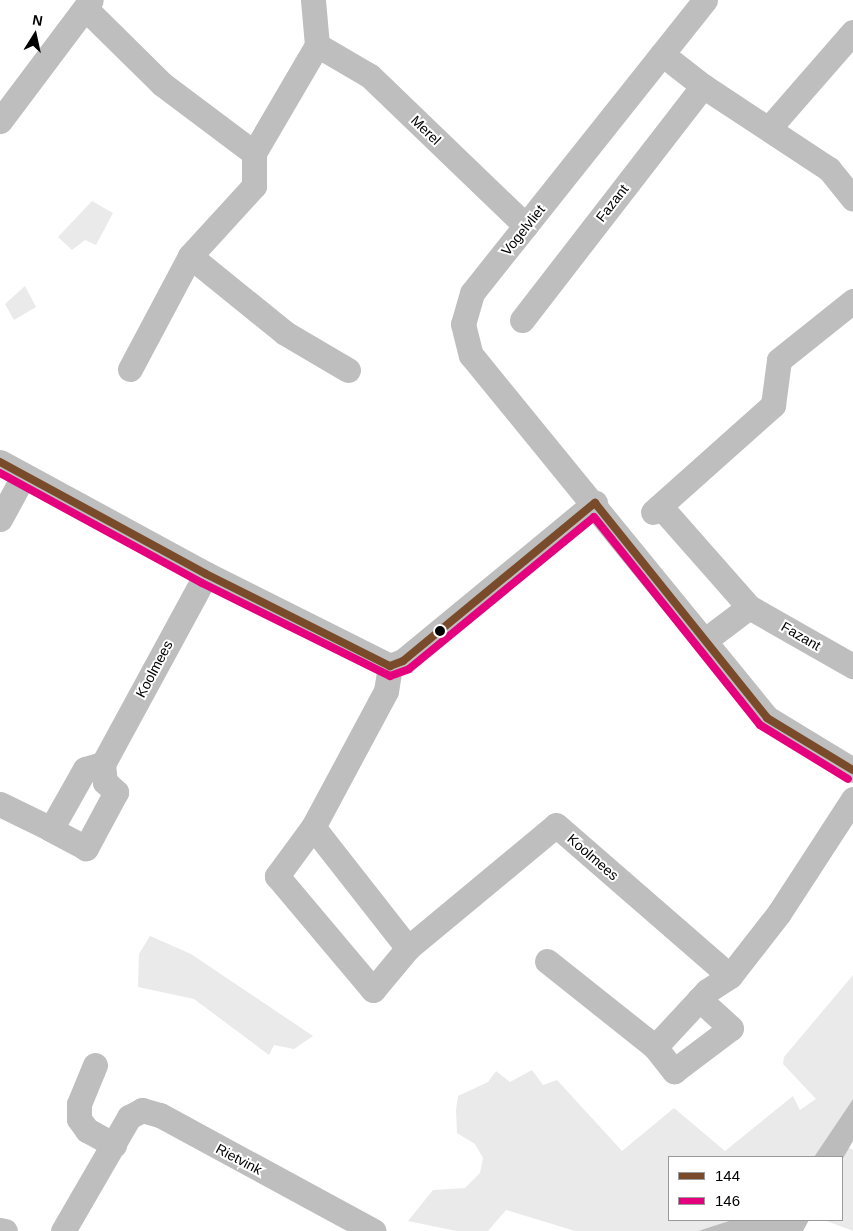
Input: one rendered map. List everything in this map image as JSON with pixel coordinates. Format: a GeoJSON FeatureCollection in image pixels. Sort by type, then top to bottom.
{"type":"FeatureCollection","features":[{"type":"Feature","properties":{"kind":"street"},"geometry":{"type":"LineString","coordinates":[[130,370],[190,256],[254,186],[254,153],[317,45],[313,0]]}},
{"type":"Feature","properties":{"kind":"street","name":"Vogelvliet"},"geometry":{"type":"LineString","coordinates":[[705,0],[472,293],[463,324],[471,355],[595,503],[766,718],[853,770]]}},
{"type":"Feature","properties":{"kind":"street"},"geometry":{"type":"LineString","coordinates":[[0,120],[88,5],[162,84],[254,153]]}},
{"type":"Feature","properties":{"kind":"street"},"geometry":{"type":"LineString","coordinates":[[770,127],[853,32]]}},
{"type":"Feature","properties":{"kind":"street","name":"Merel"},"geometry":{"type":"LineString","coordinates":[[317,45],[370,76],[526,226]]}},
{"type":"Feature","properties":{"kind":"street"},"geometry":{"type":"LineString","coordinates":[[662,54],[703,86],[770,127],[829,169],[853,199]]}},
{"type":"Feature","properties":{"kind":"street","name":"Fazant"},"geometry":{"type":"LineString","coordinates":[[522,320],[703,86]]}},
{"type":"Feature","properties":{"kind":"street"},"geometry":{"type":"LineString","coordinates":[[190,256],[285,333],[348,370]]}},
{"type":"Feature","properties":{"kind":"street","name":"Fazant"},"geometry":{"type":"LineString","coordinates":[[853,301],[779,360],[773,405],[656,509],[748,607],[853,666]]}},
{"type":"Feature","properties":{"kind":"street"},"geometry":{"type":"LineString","coordinates":[[0,462],[206,574],[390,666],[403,662],[595,503]]}},
{"type":"Feature","properties":{"kind":"street"},"geometry":{"type":"LineString","coordinates":[[0,519],[24,475]]}},
{"type":"Feature","properties":{"kind":"street","name":"Koolmees"},"geometry":{"type":"LineString","coordinates":[[102,764],[206,574]]}},
{"type":"Feature","properties":{"kind":"street"},"geometry":{"type":"LineString","coordinates":[[704,641],[748,607]]}},
{"type":"Feature","properties":{"kind":"street","name":"Koolmees"},"geometry":{"type":"LineString","coordinates":[[390,666],[386,691],[313,827],[277,876],[372,990],[408,948],[556,826],[730,976]]}},
{"type":"Feature","properties":{"kind":"street"},"geometry":{"type":"LineString","coordinates":[[0,804],[86,848],[116,792],[105,782],[102,764],[85,769],[51,829]]}},
{"type":"Feature","properties":{"kind":"street"},"geometry":{"type":"LineString","coordinates":[[655,1047],[700,999],[730,976],[779,913],[853,799]]}},
{"type":"Feature","properties":{"kind":"street"},"geometry":{"type":"LineString","coordinates":[[313,827],[408,948]]}},
{"type":"Feature","properties":{"kind":"street"},"geometry":{"type":"LineString","coordinates":[[547,961],[655,1047],[674,1071],[731,1028],[700,999]]}},
{"type":"Feature","properties":{"kind":"street"},"geometry":{"type":"LineString","coordinates":[[95,1065],[79,1104],[80,1119],[87,1130],[114,1145]]}},
{"type":"Feature","properties":{"kind":"street","name":"Rietvink"},"geometry":{"type":"LineString","coordinates":[[63,1231],[129,1117],[142,1110],[160,1115],[374,1231]]}},
{"type":"Feature","properties":{"kind":"street"},"geometry":{"type":"LineString","coordinates":[[0,1230],[5,1231]]}},
{"type":"Feature","properties":{"kind":"shaded area"},"geometry":{"type":"Polygon","coordinates":[[[92,201],[113,213],[96,245],[85,240],[72,250],[58,237],[92,201]]]}},
{"type":"Feature","properties":{"kind":"shaded area"},"geometry":{"type":"Polygon","coordinates":[[[25,286],[36,307],[14,320],[5,304],[25,286]]]}},
{"type":"Feature","properties":{"kind":"shaded area"},"geometry":{"type":"Polygon","coordinates":[[[150,936],[191,954],[313,1036],[294,1049],[274,1045],[269,1055],[194,999],[138,987],[139,954],[150,936]]]}},
{"type":"Feature","properties":{"kind":"shaded area"},"geometry":{"type":"Polygon","coordinates":[[[853,975],[853,1099],[815,1156],[668,1156],[668,1221],[729,1221],[698,1231],[575,1231],[506,1210],[488,1231],[456,1231],[408,1221],[433,1190],[465,1188],[480,1173],[483,1158],[475,1144],[457,1133],[456,1110],[458,1096],[488,1082],[496,1071],[510,1082],[532,1070],[543,1085],[557,1080],[622,1151],[674,1108],[725,1151],[793,1096],[800,1110],[816,1099],[783,1064],[784,1057],[853,975]]]}},
{"type":"Feature","properties":{"kind":"shaded area"},"geometry":{"type":"Polygon","coordinates":[[[853,1099],[853,1141],[843,1158],[843,1156],[815,1156],[853,1099]]]}},
{"type":"Feature","properties":{"kind":"shaded area"},"geometry":{"type":"Polygon","coordinates":[[[848,1147],[853,1150],[853,1231],[827,1221],[843,1221],[843,1158],[848,1147]]]}},
{"type":"Feature","properties":{"kind":"shaded area"},"geometry":{"type":"Polygon","coordinates":[[[729,1221],[808,1221],[803,1231],[698,1231],[729,1221]]]}},
{"type":"Feature","properties":{"kind":"transit line","name":"144"},"geometry":{"type":"LineString","coordinates":[[0,462],[206,574],[390,666],[403,661],[595,503],[767,718],[853,770]]}},
{"type":"Feature","properties":{"kind":"transit line","name":"146"},"geometry":{"type":"LineString","coordinates":[[0,473],[202,583],[390,676],[409,669],[594,517],[760,725],[848,779]]}}]}
